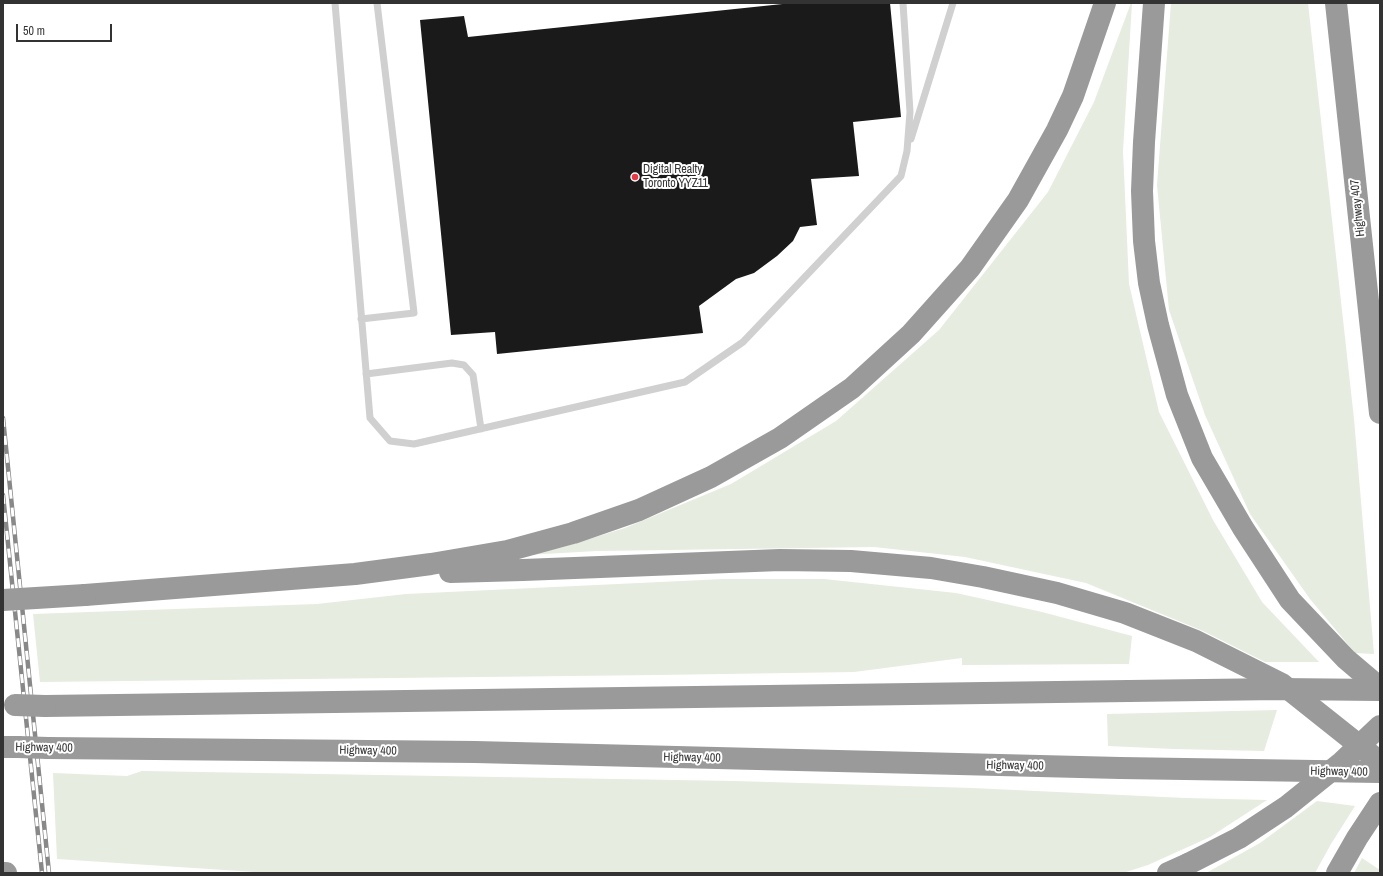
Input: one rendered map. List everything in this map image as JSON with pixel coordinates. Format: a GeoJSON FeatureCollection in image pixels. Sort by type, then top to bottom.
{"type":"FeatureCollection","features":[{"type":"Feature","properties":{"kind":"highway"},"geometry":{"type":"LineString","coordinates":[[355,574],[430,564],[507,551],[573,533],[639,510],[711,477],[780,438],[852,388],[911,334],[966,274],[1018,200],[1039,165],[1057,130],[1072,96],[1105,3]]}},
{"type":"Feature","properties":{"kind":"highway"},"geometry":{"type":"LineString","coordinates":[[1154,3],[1144,142],[1142,191],[1144,241],[1149,283],[1158,325],[1178,395],[1202,458],[1243,528],[1290,600],[1346,659],[1380,689]]}},
{"type":"Feature","properties":{"kind":"highway","name":"Highway 407"},"geometry":{"type":"LineString","coordinates":[[1336,3],[1380,413]]}},
{"type":"Feature","properties":{"kind":"highway"},"geometry":{"type":"LineString","coordinates":[[3,600],[355,574],[523,570],[780,560],[851,561],[938,569],[1057,593],[1125,613],[1196,641],[1282,684],[1380,762]]}},
{"type":"Feature","properties":{"kind":"highway"},"geometry":{"type":"LineString","coordinates":[[9,705],[45,706],[1279,689],[1380,689]]}},
{"type":"Feature","properties":{"kind":"highway"},"geometry":{"type":"LineString","coordinates":[[1168,873],[1239,838],[1286,807],[1342,762],[1380,726]]}},
{"type":"Feature","properties":{"kind":"highway","name":"Highway 400"},"geometry":{"type":"LineString","coordinates":[[11,748],[475,752],[1269,771],[1380,772]]}},
{"type":"Feature","properties":{"kind":"highway"},"geometry":{"type":"LineString","coordinates":[[1337,873],[1357,838],[1380,803]]}},
{"type":"Feature","properties":{"kind":"lane"},"geometry":{"type":"LineString","coordinates":[[335,3],[370,418],[390,441],[414,444],[685,382],[743,342],[901,176],[907,151],[953,3]]}},
{"type":"Feature","properties":{"kind":"lane"},"geometry":{"type":"LineString","coordinates":[[361,319],[414,313],[377,3]]}},
{"type":"Feature","properties":{"kind":"lane"},"geometry":{"type":"LineString","coordinates":[[903,3],[910,112],[907,151]]}},
{"type":"Feature","properties":{"kind":"lane"},"geometry":{"type":"LineString","coordinates":[[366,374],[452,363],[464,365],[474,375],[481,429]]}},
{"type":"Feature","properties":{"kind":"shaded area"},"geometry":{"type":"Polygon","coordinates":[[[1131,3],[1123,151],[1129,284],[1159,412],[1213,520],[1262,602],[1319,662],[1265,662],[1203,631],[1086,583],[965,557],[874,547],[597,551],[526,555],[563,547],[625,528],[731,484],[836,421],[939,330],[1048,192],[1094,102],[1131,3]]]}},
{"type":"Feature","properties":{"kind":"shaded area"},"geometry":{"type":"Polygon","coordinates":[[[1171,3],[1308,3],[1354,419],[1374,654],[1355,653],[1310,599],[1250,514],[1205,415],[1169,310],[1157,185],[1171,3]]]}},
{"type":"Feature","properties":{"kind":"shaded area"},"geometry":{"type":"Polygon","coordinates":[[[724,579],[824,579],[956,593],[1042,612],[1132,636],[1129,664],[962,665],[962,658],[854,672],[40,682],[33,614],[317,604],[406,594],[724,579]]]}},
{"type":"Feature","properties":{"kind":"shaded area"},"geometry":{"type":"Polygon","coordinates":[[[1277,710],[1264,751],[1108,746],[1107,714],[1277,710]]]}},
{"type":"Feature","properties":{"kind":"shaded area"},"geometry":{"type":"Polygon","coordinates":[[[142,771],[734,781],[972,788],[1185,798],[1267,800],[1210,837],[1148,865],[1123,873],[270,873],[57,859],[53,773],[127,776],[142,771]]]}},
{"type":"Feature","properties":{"kind":"shaded area"},"geometry":{"type":"Polygon","coordinates":[[[1317,801],[1355,806],[1315,873],[1206,873],[1260,843],[1317,801]]]}},
{"type":"Feature","properties":{"kind":"shaded area"},"geometry":{"type":"Polygon","coordinates":[[[1362,858],[1380,870],[1380,873],[1354,873],[1362,858]]]}},
{"type":"Feature","properties":{"kind":"building","name":"Digital Realty Toronto YYZ11"},"geometry":{"type":"Polygon","coordinates":[[[792,3],[890,3],[901,117],[853,122],[859,176],[811,179],[817,225],[800,227],[793,241],[777,256],[754,273],[736,279],[699,306],[703,333],[497,354],[495,332],[451,335],[420,20],[464,16],[468,37],[792,3]]]}},
{"type":"Feature","properties":{"kind":"railway"},"geometry":{"type":"LineString","coordinates":[[3,418],[49,873]]}},
{"type":"Feature","properties":{"kind":"railway"},"geometry":{"type":"LineString","coordinates":[[3,495],[42,873]]}},
{"type":"Feature","properties":{"kind":"place","name":"Digital Realty Toronto YYZ11"},"geometry":{"type":"Point","coordinates":[635,177]}}]}
